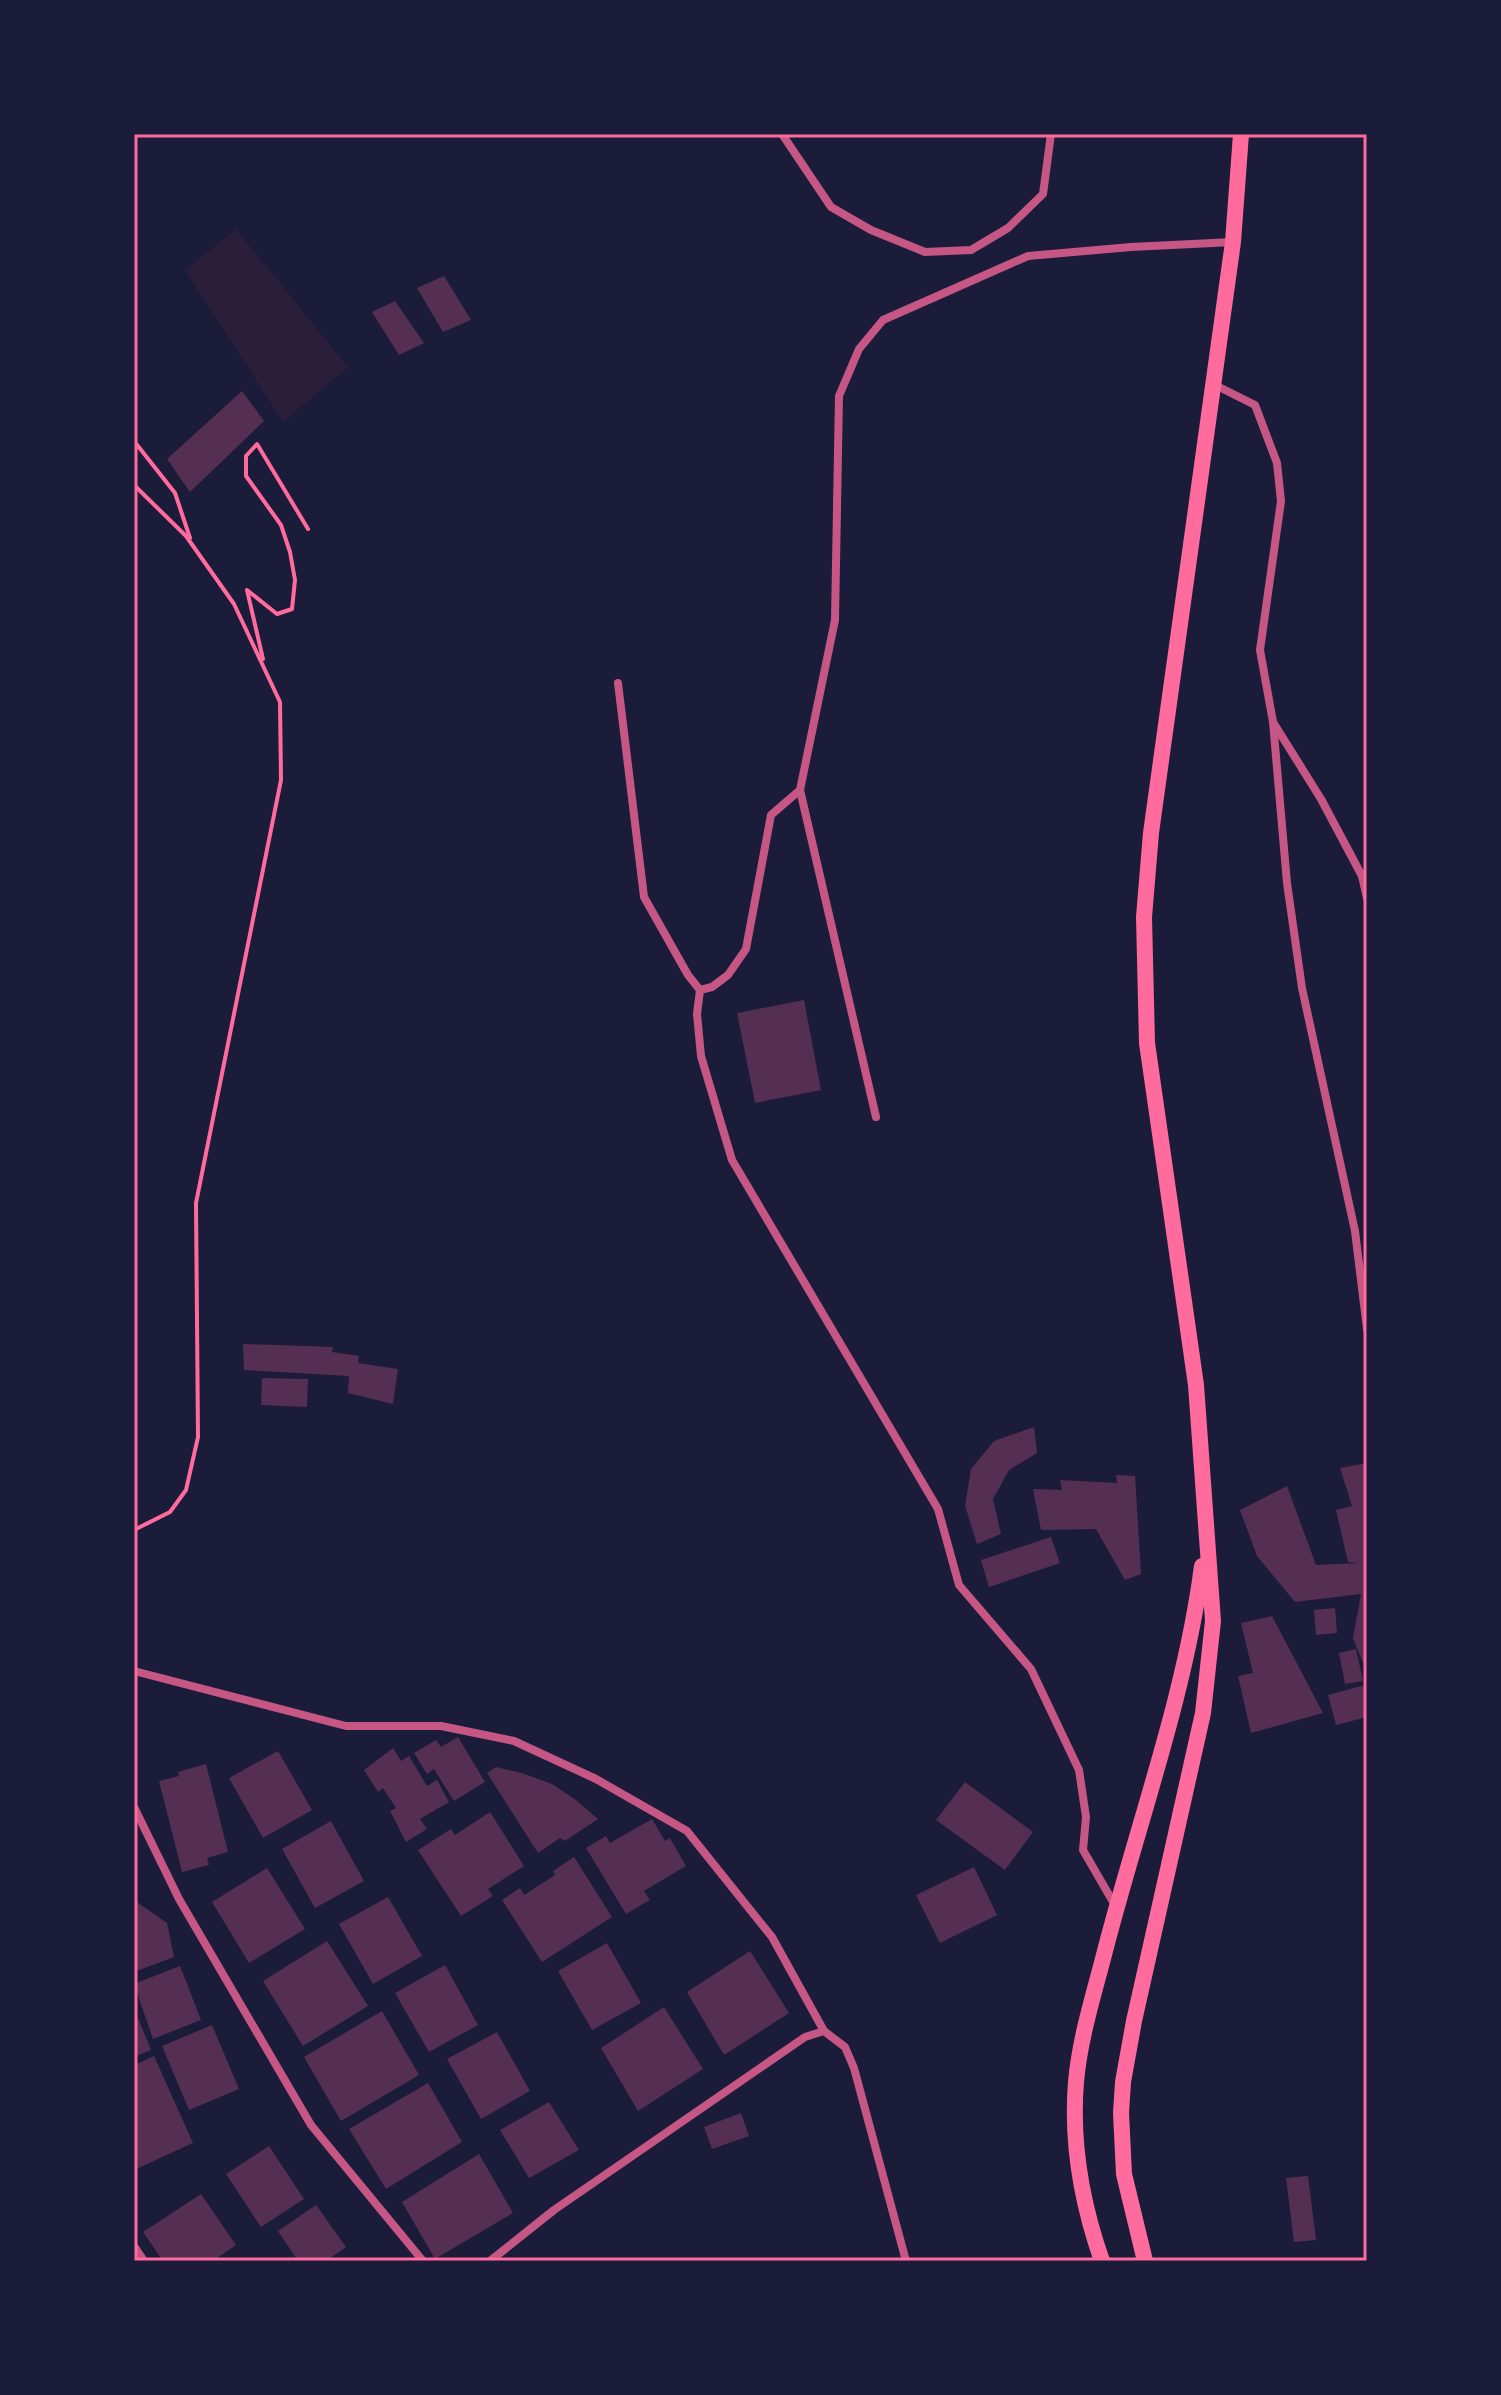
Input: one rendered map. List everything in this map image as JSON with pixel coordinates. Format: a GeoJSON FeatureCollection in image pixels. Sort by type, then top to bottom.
{"type":"FeatureCollection","features":[{"type":"Feature","properties":{"kind":"main road"},"geometry":{"type":"LineString","coordinates":[[1145,2261],[1124,2174],[1123,2082],[1130,2036],[1203,1713],[1213,1621],[1196,1385],[1152,1085],[1143,959],[1151,833],[1233,242],[1241,134]]}},
{"type":"Feature","properties":{"kind":"main road"},"geometry":{"type":"LineString","coordinates":[[1102,2261],[1084,2198],[1078,2159],[1076,2082],[1083,2035],[1116,1907],[1180,1687],[1205,1540]]}},
{"type":"Feature","properties":{"kind":"street"},"geometry":{"type":"LineString","coordinates":[[782,134],[831,207],[871,230],[925,252],[971,250],[1008,228],[1043,194],[1051,134]]}},
{"type":"Feature","properties":{"kind":"street"},"geometry":{"type":"LineString","coordinates":[[876,1117],[800,790],[835,620],[839,396],[859,349],[883,320],[1028,256],[1233,242]]}},
{"type":"Feature","properties":{"kind":"street"},"geometry":{"type":"LineString","coordinates":[[1213,384],[1255,405],[1277,463],[1281,501],[1260,650],[1273,722],[1287,883],[1302,988],[1355,1231],[1367,1329]]}},
{"type":"Feature","properties":{"kind":"street"},"geometry":{"type":"LineString","coordinates":[[618,683],[644,897],[688,975],[700,990],[697,1014],[701,1056],[732,1160],[938,1509],[959,1585],[1031,1669],[1079,1770],[1086,1817],[1083,1850],[1116,1907]]}},
{"type":"Feature","properties":{"kind":"street"},"geometry":{"type":"LineString","coordinates":[[1273,722],[1321,799],[1362,876],[1367,898]]}},
{"type":"Feature","properties":{"kind":"street"},"geometry":{"type":"LineString","coordinates":[[700,990],[712,987],[728,975],[746,949],[771,815],[800,790]]}},
{"type":"Feature","properties":{"kind":"street"},"geometry":{"type":"LineString","coordinates":[[134,1671],[346,1726],[441,1726],[514,1741],[596,1779],[687,1831],[772,1937],[824,2031],[845,2047],[854,2068],[906,2261]]}},
{"type":"Feature","properties":{"kind":"street"},"geometry":{"type":"LineString","coordinates":[[134,1807],[179,1899],[311,2125],[423,2261]]}},
{"type":"Feature","properties":{"kind":"street"},"geometry":{"type":"LineString","coordinates":[[490,2261],[554,2210],[792,2045],[824,2031]]}},
{"type":"Feature","properties":{"kind":"street"},"geometry":{"type":"LineString","coordinates":[[134,2246],[144,2261]]}},
{"type":"Feature","properties":{"kind":"path"},"geometry":{"type":"LineString","coordinates":[[134,441],[175,493],[192,544]]}},
{"type":"Feature","properties":{"kind":"path"},"geometry":{"type":"LineString","coordinates":[[265,669],[247,590],[277,614],[292,609],[295,580],[281,525],[246,476],[246,456],[257,444],[308,529]]}},
{"type":"Feature","properties":{"kind":"path"},"geometry":{"type":"LineString","coordinates":[[134,485],[192,544],[234,604],[280,702],[281,780],[196,1203],[198,1437],[186,1490],[170,1512],[134,1530]]}},
{"type":"Feature","properties":{"kind":"shaded area"},"geometry":{"type":"Polygon","coordinates":[[[236,229],[348,367],[283,422],[185,270],[236,229]]]}},
{"type":"Feature","properties":{"kind":"building"},"geometry":{"type":"Polygon","coordinates":[[[444,276],[471,320],[443,332],[417,288],[444,276]]]}},
{"type":"Feature","properties":{"kind":"building"},"geometry":{"type":"Polygon","coordinates":[[[395,301],[424,343],[399,355],[372,312],[395,301]]]}},
{"type":"Feature","properties":{"kind":"building"},"geometry":{"type":"Polygon","coordinates":[[[242,391],[264,421],[190,492],[167,459],[242,391]]]}},
{"type":"Feature","properties":{"kind":"building"},"geometry":{"type":"Polygon","coordinates":[[[804,1000],[821,1090],[755,1103],[737,1013],[804,1000]]]}},
{"type":"Feature","properties":{"kind":"building"},"geometry":{"type":"Polygon","coordinates":[[[243,1344],[333,1347],[332,1352],[359,1356],[358,1363],[398,1369],[393,1404],[348,1393],[349,1376],[244,1370],[243,1344]]]}},
{"type":"Feature","properties":{"kind":"building"},"geometry":{"type":"Polygon","coordinates":[[[262,1378],[308,1379],[307,1407],[261,1405],[262,1378]]]}},
{"type":"Feature","properties":{"kind":"building"},"geometry":{"type":"Polygon","coordinates":[[[1034,1427],[1037,1453],[1009,1470],[993,1499],[1001,1534],[977,1544],[965,1506],[971,1469],[994,1441],[1034,1427]]]}},
{"type":"Feature","properties":{"kind":"building"},"geometry":{"type":"Polygon","coordinates":[[[1367,1463],[1367,1673],[1353,1638],[1361,1594],[1295,1602],[1257,1556],[1240,1510],[1287,1486],[1316,1565],[1359,1563],[1348,1562],[1336,1510],[1352,1506],[1340,1468],[1367,1463]]]}},
{"type":"Feature","properties":{"kind":"building"},"geometry":{"type":"Polygon","coordinates":[[[1116,1475],[1135,1476],[1141,1574],[1125,1580],[1096,1529],[1041,1530],[1033,1489],[1062,1490],[1060,1480],[1117,1483],[1116,1475]]]}},
{"type":"Feature","properties":{"kind":"building"},"geometry":{"type":"Polygon","coordinates":[[[1051,1537],[1060,1563],[989,1587],[981,1560],[1051,1537]]]}},
{"type":"Feature","properties":{"kind":"building"},"geometry":{"type":"Polygon","coordinates":[[[1335,1608],[1337,1633],[1316,1635],[1314,1610],[1335,1608]]]}},
{"type":"Feature","properties":{"kind":"building"},"geometry":{"type":"Polygon","coordinates":[[[1272,1616],[1323,1713],[1251,1733],[1238,1676],[1253,1673],[1241,1623],[1272,1616]]]}},
{"type":"Feature","properties":{"kind":"building"},"geometry":{"type":"Polygon","coordinates":[[[1356,1649],[1363,1681],[1345,1684],[1339,1653],[1356,1649]]]}},
{"type":"Feature","properties":{"kind":"building"},"geometry":{"type":"Polygon","coordinates":[[[1365,1685],[1367,1717],[1336,1725],[1328,1695],[1365,1685]]]}},
{"type":"Feature","properties":{"kind":"building"},"geometry":{"type":"Polygon","coordinates":[[[458,1737],[485,1782],[454,1801],[434,1769],[427,1774],[414,1753],[436,1740],[441,1747],[458,1737]]]}},
{"type":"Feature","properties":{"kind":"building"},"geometry":{"type":"Polygon","coordinates":[[[393,1748],[401,1761],[409,1756],[427,1786],[437,1780],[449,1802],[420,1819],[427,1829],[406,1842],[390,1811],[396,1808],[383,1788],[378,1792],[364,1770],[393,1748]]]}},
{"type":"Feature","properties":{"kind":"building"},"geometry":{"type":"Polygon","coordinates":[[[278,1751],[312,1810],[263,1838],[229,1778],[278,1751]]]}},
{"type":"Feature","properties":{"kind":"building"},"geometry":{"type":"Polygon","coordinates":[[[206,1764],[228,1852],[207,1858],[209,1865],[182,1872],[159,1781],[206,1764]]]}},
{"type":"Feature","properties":{"kind":"building"},"geometry":{"type":"Polygon","coordinates":[[[496,1767],[552,1784],[598,1819],[565,1841],[560,1838],[538,1853],[487,1773],[496,1767]]]}},
{"type":"Feature","properties":{"kind":"building"},"geometry":{"type":"Polygon","coordinates":[[[965,1782],[1033,1832],[1005,1870],[936,1820],[965,1782]]]}},
{"type":"Feature","properties":{"kind":"building"},"geometry":{"type":"Polygon","coordinates":[[[490,1812],[524,1866],[488,1889],[493,1896],[461,1916],[418,1850],[451,1829],[455,1835],[490,1812]]]}},
{"type":"Feature","properties":{"kind":"building"},"geometry":{"type":"Polygon","coordinates":[[[652,1819],[665,1841],[670,1838],[686,1866],[644,1891],[650,1900],[626,1914],[586,1848],[606,1836],[610,1843],[652,1819]]]}},
{"type":"Feature","properties":{"kind":"building"},"geometry":{"type":"Polygon","coordinates":[[[331,1821],[364,1881],[315,1908],[282,1849],[331,1821]]]}},
{"type":"Feature","properties":{"kind":"building"},"geometry":{"type":"Polygon","coordinates":[[[574,1857],[612,1917],[542,1962],[502,1900],[520,1888],[524,1895],[555,1875],[553,1871],[574,1857]]]}},
{"type":"Feature","properties":{"kind":"building"},"geometry":{"type":"Polygon","coordinates":[[[974,1867],[997,1915],[940,1943],[916,1895],[974,1867]]]}},
{"type":"Feature","properties":{"kind":"building"},"geometry":{"type":"Polygon","coordinates":[[[267,1868],[305,1929],[249,1963],[212,1902],[267,1868]]]}},
{"type":"Feature","properties":{"kind":"building"},"geometry":{"type":"Polygon","coordinates":[[[388,1897],[422,1956],[373,1984],[339,1924],[388,1897]]]}},
{"type":"Feature","properties":{"kind":"building"},"geometry":{"type":"Polygon","coordinates":[[[134,1900],[167,1923],[174,1957],[134,1972],[134,1900]]]}},
{"type":"Feature","properties":{"kind":"building"},"geometry":{"type":"Polygon","coordinates":[[[327,1941],[368,2006],[303,2046],[263,1981],[327,1941]]]}},
{"type":"Feature","properties":{"kind":"building"},"geometry":{"type":"Polygon","coordinates":[[[607,1943],[641,2003],[592,2030],[558,1971],[607,1943]]]}},
{"type":"Feature","properties":{"kind":"building"},"geometry":{"type":"Polygon","coordinates":[[[750,1951],[789,2013],[724,2055],[687,1992],[750,1951]]]}},
{"type":"Feature","properties":{"kind":"building"},"geometry":{"type":"Polygon","coordinates":[[[445,1965],[478,2025],[429,2052],[395,1993],[445,1965]]]}},
{"type":"Feature","properties":{"kind":"building"},"geometry":{"type":"Polygon","coordinates":[[[180,1966],[201,2020],[153,2039],[134,1984],[180,1966]]]}},
{"type":"Feature","properties":{"kind":"building"},"geometry":{"type":"Polygon","coordinates":[[[664,2007],[703,2069],[638,2111],[601,2048],[664,2007]]]}},
{"type":"Feature","properties":{"kind":"building"},"geometry":{"type":"Polygon","coordinates":[[[134,2008],[151,2050],[134,2057],[134,2008]]]}},
{"type":"Feature","properties":{"kind":"building"},"geometry":{"type":"Polygon","coordinates":[[[382,2011],[419,2075],[341,2121],[304,2057],[382,2011]]]}},
{"type":"Feature","properties":{"kind":"building"},"geometry":{"type":"Polygon","coordinates":[[[212,2025],[239,2089],[189,2110],[162,2046],[212,2025]]]}},
{"type":"Feature","properties":{"kind":"building"},"geometry":{"type":"Polygon","coordinates":[[[497,2032],[530,2091],[481,2119],[447,2059],[497,2032]]]}},
{"type":"Feature","properties":{"kind":"building"},"geometry":{"type":"Polygon","coordinates":[[[154,2056],[193,2143],[134,2170],[134,2065],[154,2056]]]}},
{"type":"Feature","properties":{"kind":"building"},"geometry":{"type":"Polygon","coordinates":[[[428,2083],[462,2142],[386,2189],[349,2129],[428,2083]]]}},
{"type":"Feature","properties":{"kind":"building"},"geometry":{"type":"Polygon","coordinates":[[[549,2102],[579,2150],[529,2178],[500,2130],[549,2102]]]}},
{"type":"Feature","properties":{"kind":"building"},"geometry":{"type":"Polygon","coordinates":[[[741,2113],[749,2136],[712,2149],[704,2127],[741,2113]]]}},
{"type":"Feature","properties":{"kind":"building"},"geometry":{"type":"Polygon","coordinates":[[[269,2146],[304,2199],[261,2227],[226,2174],[269,2146]]]}},
{"type":"Feature","properties":{"kind":"building"},"geometry":{"type":"Polygon","coordinates":[[[479,2154],[513,2213],[435,2259],[402,2202],[479,2154]]]}},
{"type":"Feature","properties":{"kind":"building"},"geometry":{"type":"Polygon","coordinates":[[[1308,2176],[1316,2240],[1294,2242],[1286,2178],[1308,2176]]]}},
{"type":"Feature","properties":{"kind":"building"},"geometry":{"type":"Polygon","coordinates":[[[201,2194],[236,2245],[213,2261],[163,2261],[143,2232],[201,2194]]]}},
{"type":"Feature","properties":{"kind":"building"},"geometry":{"type":"Polygon","coordinates":[[[316,2205],[346,2247],[326,2261],[298,2261],[278,2231],[316,2205]]]}}]}
